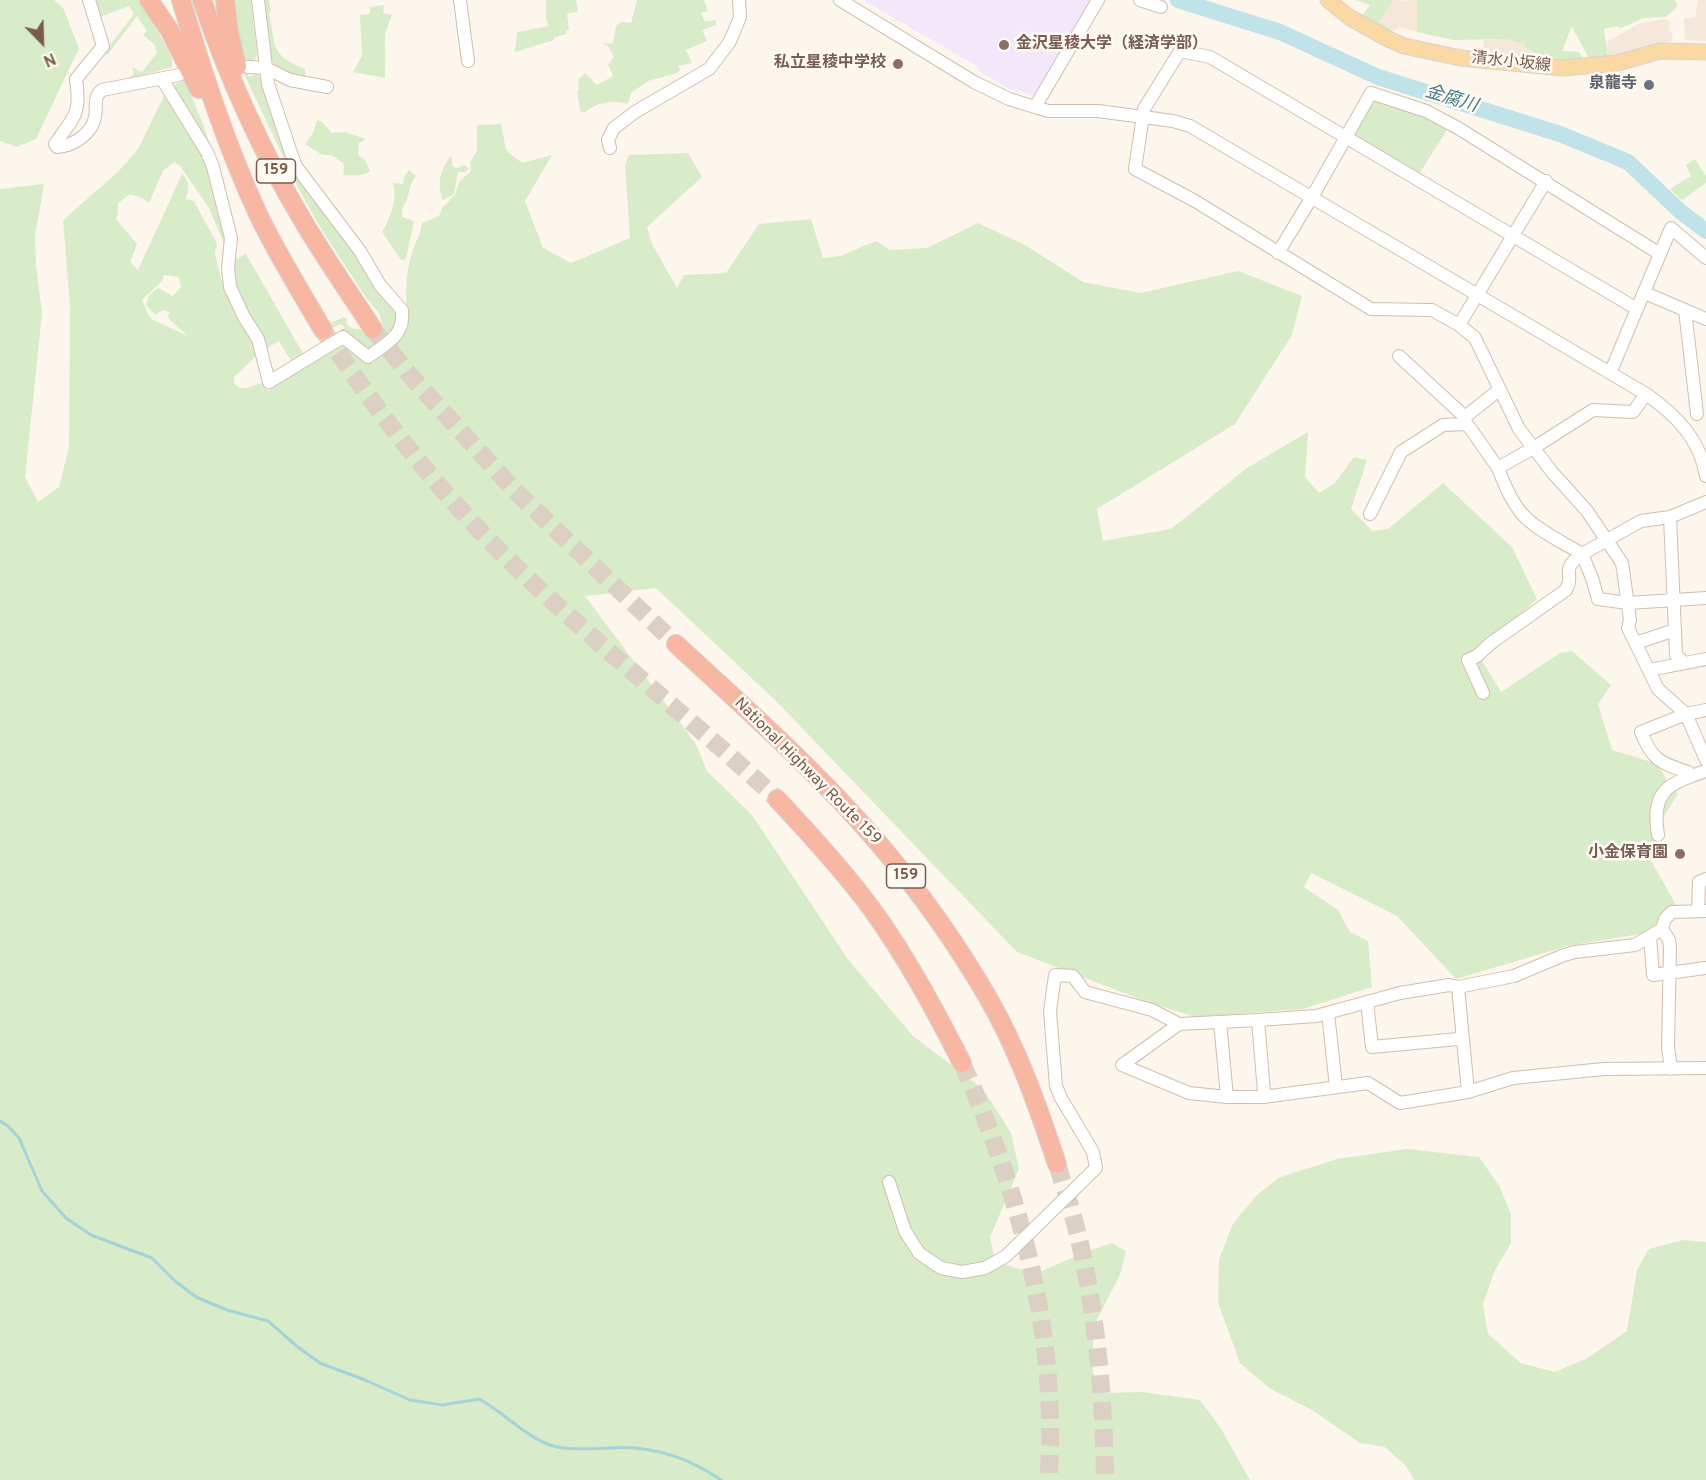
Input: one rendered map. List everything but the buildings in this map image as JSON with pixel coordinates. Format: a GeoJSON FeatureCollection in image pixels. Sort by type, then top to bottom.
{"type":"FeatureCollection","features":[{"type":"Feature","properties":{"kind":"highway","name":"159"},"geometry":{"type":"LineString","coordinates":[[150,0],[170,31],[259,215],[322,330]]}},
{"type":"Feature","properties":{"kind":"highway","name":"159"},"geometry":{"type":"LineString","coordinates":[[181,0],[220,120],[259,215]]}},
{"type":"Feature","properties":{"kind":"highway","name":"159"},"geometry":{"type":"LineString","coordinates":[[202,0],[234,85],[268,156],[303,220],[373,329]]}},
{"type":"Feature","properties":{"kind":"highway","name":"159"},"geometry":{"type":"LineString","coordinates":[[225,0],[229,33],[246,92],[275,155],[354,301]]}},
{"type":"Feature","properties":{"kind":"highway","name":"National Highway Route 159"},"geometry":{"type":"LineString","coordinates":[[676,644],[780,740],[848,809],[879,843],[927,904],[988,997],[1007,1034],[1034,1098],[1057,1164]]}},
{"type":"Feature","properties":{"kind":"highway"},"geometry":{"type":"LineString","coordinates":[[777,799],[870,908],[922,987],[962,1063]]}},
{"type":"Feature","properties":{"kind":"main road","name":"清水小坂線"},"geometry":{"type":"LineString","coordinates":[[1328,0],[1349,17],[1404,46],[1461,58],[1563,68],[1617,63],[1660,51],[1706,52]]}},
{"type":"Feature","properties":{"kind":"street"},"geometry":{"type":"LineString","coordinates":[[89,0],[103,46],[76,79],[78,111],[55,144],[57,147],[74,144],[90,128],[96,117],[97,96],[102,90],[179,75]]}},
{"type":"Feature","properties":{"kind":"street"},"geometry":{"type":"LineString","coordinates":[[162,79],[207,152],[213,167],[231,238],[228,268],[230,287],[244,317],[258,339],[269,382],[343,337],[368,357],[397,334],[402,326],[402,310],[380,285],[360,251],[295,165],[268,84],[258,0]]}},
{"type":"Feature","properties":{"kind":"street"},"geometry":{"type":"LineString","coordinates":[[460,0],[468,61]]}},
{"type":"Feature","properties":{"kind":"street"},"geometry":{"type":"LineString","coordinates":[[610,148],[608,140],[614,128],[635,112],[709,69],[729,43],[734,32],[740,17],[739,0]]}},
{"type":"Feature","properties":{"kind":"street"},"geometry":{"type":"LineString","coordinates":[[840,0],[974,82],[1008,99],[1060,112],[1098,111],[1173,121],[1190,126],[1611,371],[1667,408],[1697,444],[1706,476]]}},
{"type":"Feature","properties":{"kind":"street"},"geometry":{"type":"LineString","coordinates":[[1035,107],[1098,0]]}},
{"type":"Feature","properties":{"kind":"street"},"geometry":{"type":"LineString","coordinates":[[1140,0],[1161,7]]}},
{"type":"Feature","properties":{"kind":"street"},"geometry":{"type":"LineString","coordinates":[[1637,309],[1210,57],[1180,51],[1144,110],[1135,169],[1195,201],[1371,309],[1432,310],[1460,325],[1474,338],[1519,429],[1552,472],[1587,511],[1622,563],[1630,620],[1628,628],[1658,689],[1686,714],[1706,760]]}},
{"type":"Feature","properties":{"kind":"street"},"geometry":{"type":"LineString","coordinates":[[248,67],[266,68],[290,80],[327,87]]}},
{"type":"Feature","properties":{"kind":"street"},"geometry":{"type":"LineString","coordinates":[[1278,253],[1371,93],[1426,111],[1546,181],[1660,254]]}},
{"type":"Feature","properties":{"kind":"street"},"geometry":{"type":"LineString","coordinates":[[1460,325],[1546,181]]}},
{"type":"Feature","properties":{"kind":"street"},"geometry":{"type":"LineString","coordinates":[[1611,371],[1671,228],[1706,258]]}},
{"type":"Feature","properties":{"kind":"street"},"geometry":{"type":"LineString","coordinates":[[1645,294],[1706,319]]}},
{"type":"Feature","properties":{"kind":"street"},"geometry":{"type":"LineString","coordinates":[[1679,423],[1701,412],[1685,310]]}},
{"type":"Feature","properties":{"kind":"street"},"geometry":{"type":"LineString","coordinates":[[1399,356],[1466,420],[1498,468],[1503,482],[1524,517],[1582,554],[1598,600],[1628,603],[1706,598]]}},
{"type":"Feature","properties":{"kind":"street"},"geometry":{"type":"LineString","coordinates":[[1370,514],[1401,452],[1443,425],[1466,420],[1500,389]]}},
{"type":"Feature","properties":{"kind":"street"},"geometry":{"type":"LineString","coordinates":[[1498,468],[1593,411],[1633,411],[1646,394]]}},
{"type":"Feature","properties":{"kind":"street"},"geometry":{"type":"LineString","coordinates":[[1483,693],[1468,660],[1478,656],[1491,643],[1566,590],[1569,585],[1568,568],[1571,563],[1582,554],[1641,521],[1670,517],[1706,502]]}},
{"type":"Feature","properties":{"kind":"street"},"geometry":{"type":"LineString","coordinates":[[1670,517],[1676,655],[1684,663]]}},
{"type":"Feature","properties":{"kind":"street"},"geometry":{"type":"LineString","coordinates":[[1636,643],[1675,630]]}},
{"type":"Feature","properties":{"kind":"street"},"geometry":{"type":"LineString","coordinates":[[1649,670],[1706,659]]}},
{"type":"Feature","properties":{"kind":"street"},"geometry":{"type":"LineString","coordinates":[[1692,776],[1688,772],[1659,761],[1648,750],[1641,732],[1686,714],[1706,710]]}},
{"type":"Feature","properties":{"kind":"street"},"geometry":{"type":"LineString","coordinates":[[1658,835],[1655,816],[1657,802],[1666,790],[1706,771]]}},
{"type":"Feature","properties":{"kind":"street"},"geometry":{"type":"LineString","coordinates":[[888,1182],[905,1231],[918,1253],[941,1268],[962,1272],[975,1271],[996,1263],[1095,1168],[1093,1152],[1056,1086],[1050,1011],[1055,975],[1073,976],[1085,992],[1152,1010],[1179,1024],[1316,1016],[1400,993],[1449,985],[1458,987],[1514,976],[1575,952],[1635,945],[1662,929],[1665,919],[1672,912],[1702,911],[1699,882],[1706,879]]}},
{"type":"Feature","properties":{"kind":"street"},"geometry":{"type":"LineString","coordinates":[[1662,929],[1669,940],[1668,1047],[1671,1069]]}},
{"type":"Feature","properties":{"kind":"street"},"geometry":{"type":"LineString","coordinates":[[1650,936],[1653,975],[1706,968]]}},
{"type":"Feature","properties":{"kind":"street"},"geometry":{"type":"LineString","coordinates":[[1458,987],[1468,1092]]}},
{"type":"Feature","properties":{"kind":"street"},"geometry":{"type":"LineString","coordinates":[[1367,1002],[1372,1047],[1458,1039],[1462,1035]]}},
{"type":"Feature","properties":{"kind":"street"},"geometry":{"type":"LineString","coordinates":[[1328,1013],[1336,1087]]}},
{"type":"Feature","properties":{"kind":"street"},"geometry":{"type":"LineString","coordinates":[[1258,1020],[1263,1097]]}},
{"type":"Feature","properties":{"kind":"street"},"geometry":{"type":"LineString","coordinates":[[1220,1022],[1227,1097]]}},
{"type":"Feature","properties":{"kind":"street"},"geometry":{"type":"LineString","coordinates":[[1179,1024],[1122,1065],[1189,1094],[1263,1097],[1368,1083],[1400,1102],[1468,1092],[1513,1078],[1605,1069],[1706,1068]]}},
{"type":"Feature","properties":{"kind":"shaded area","name":"金沢星稜大学（経済学部）"},"geometry":{"type":"Polygon","coordinates":[[[863,0],[1094,0],[1035,96],[1008,88],[979,71],[978,67],[863,0]]]}},
{"type":"Feature","properties":{"kind":"shaded area"},"geometry":{"type":"Polygon","coordinates":[[[1394,0],[1417,1],[1417,32],[1401,27],[1393,31],[1379,21],[1394,0]]]}},
{"type":"Feature","properties":{"kind":"shaded area"},"geometry":{"type":"Polygon","coordinates":[[[1698,0],[1706,0],[1706,41],[1685,40],[1684,21],[1685,18],[1695,17],[1698,0]]]}},
{"type":"Feature","properties":{"kind":"shaded area"},"geometry":{"type":"Polygon","coordinates":[[[1665,19],[1670,21],[1669,32],[1672,33],[1673,41],[1608,58],[1607,42],[1638,24],[1665,19]]]}},
{"type":"Feature","properties":{"kind":"shaded area"},"geometry":{"type":"Polygon","coordinates":[[[1506,39],[1523,44],[1525,48],[1536,51],[1542,57],[1561,63],[1482,53],[1484,40],[1506,39]]]}},
{"type":"Feature","properties":{"kind":"green space"},"geometry":{"type":"Polygon","coordinates":[[[0,0],[54,0],[63,8],[79,48],[36,139],[17,147],[0,141],[0,0]]]}},
{"type":"Feature","properties":{"kind":"green space"},"geometry":{"type":"Polygon","coordinates":[[[95,0],[141,0],[172,58],[172,67],[126,80],[134,74],[132,67],[142,72],[157,53],[155,45],[143,35],[147,31],[137,16],[108,54],[104,53],[134,14],[129,6],[100,17],[95,0]]]}},
{"type":"Feature","properties":{"kind":"green space"},"geometry":{"type":"Polygon","coordinates":[[[229,0],[251,0],[257,54],[254,62],[245,63],[249,77],[257,74],[262,79],[291,166],[355,250],[365,272],[400,312],[396,330],[368,350],[344,334],[342,329],[345,327],[341,324],[332,328],[330,323],[344,317],[351,328],[363,329],[376,337],[382,336],[384,331],[379,313],[367,299],[323,232],[297,186],[245,76],[236,45],[229,0]]]}},
{"type":"Feature","properties":{"kind":"green space"},"geometry":{"type":"Polygon","coordinates":[[[261,0],[269,0],[271,12],[269,13],[276,48],[286,59],[305,69],[306,80],[275,65],[269,58],[261,0]]]}},
{"type":"Feature","properties":{"kind":"green space"},"geometry":{"type":"Polygon","coordinates":[[[546,0],[576,0],[578,11],[567,14],[569,30],[566,31],[567,34],[515,52],[517,32],[549,26],[546,18],[546,0]]]}},
{"type":"Feature","properties":{"kind":"green space"},"geometry":{"type":"Polygon","coordinates":[[[637,0],[704,0],[708,11],[701,13],[705,22],[716,20],[716,25],[702,30],[707,41],[686,50],[692,63],[678,66],[680,70],[677,73],[648,81],[631,93],[628,104],[605,103],[594,106],[584,113],[580,111],[578,80],[585,73],[597,85],[613,76],[608,64],[614,57],[608,46],[601,43],[613,44],[616,26],[621,22],[631,23],[637,0]]]}},
{"type":"Feature","properties":{"kind":"green space"},"geometry":{"type":"Polygon","coordinates":[[[1356,0],[1394,0],[1379,21],[1393,31],[1391,33],[1361,17],[1370,5],[1356,0]]]}},
{"type":"Feature","properties":{"kind":"green space"},"geometry":{"type":"Polygon","coordinates":[[[1405,0],[1675,0],[1678,6],[1666,17],[1643,18],[1621,28],[1617,26],[1604,29],[1608,58],[1590,62],[1573,28],[1567,25],[1571,28],[1562,51],[1579,52],[1585,62],[1569,62],[1552,61],[1542,57],[1525,48],[1523,41],[1523,44],[1506,39],[1453,40],[1417,32],[1417,1],[1405,0]]]}},
{"type":"Feature","properties":{"kind":"green space"},"geometry":{"type":"Polygon","coordinates":[[[384,5],[383,13],[392,15],[385,34],[385,78],[353,72],[362,56],[360,15],[370,14],[370,7],[384,5]]]}},
{"type":"Feature","properties":{"kind":"green space"},"geometry":{"type":"Polygon","coordinates":[[[177,66],[179,66],[203,124],[214,156],[172,89],[178,82],[183,83],[177,66]]]}},
{"type":"Feature","properties":{"kind":"green space"},"geometry":{"type":"Polygon","coordinates":[[[164,96],[169,97],[204,156],[226,234],[225,246],[209,208],[180,166],[174,162],[163,171],[149,203],[130,194],[118,203],[116,219],[137,244],[130,262],[138,270],[182,174],[185,177],[188,186],[185,199],[194,201],[217,244],[215,253],[221,279],[258,354],[234,377],[234,383],[239,388],[247,388],[264,382],[268,391],[308,363],[344,345],[374,363],[376,356],[408,320],[407,276],[410,258],[422,223],[439,216],[442,208],[455,195],[459,182],[471,171],[470,163],[477,150],[477,125],[501,124],[506,150],[522,163],[552,155],[525,201],[543,248],[571,263],[630,238],[625,165],[629,155],[688,153],[702,177],[647,227],[652,244],[677,288],[684,275],[726,273],[759,224],[811,219],[823,258],[840,256],[876,241],[890,250],[927,248],[978,223],[1025,245],[1083,282],[1141,293],[1238,271],[1302,296],[1292,335],[1235,424],[1097,509],[1103,541],[1171,529],[1247,468],[1308,432],[1305,477],[1319,493],[1335,483],[1354,457],[1367,460],[1351,509],[1372,531],[1388,529],[1443,483],[1512,547],[1537,599],[1480,650],[1483,662],[1501,692],[1560,653],[1572,651],[1611,685],[1598,704],[1612,750],[1655,763],[1678,794],[1664,816],[1650,859],[1676,905],[1646,933],[1567,946],[1456,979],[1397,916],[1311,873],[1304,887],[1338,910],[1350,932],[1368,941],[1372,987],[1303,1009],[1196,1017],[1150,1003],[1017,952],[777,702],[656,588],[585,596],[696,744],[707,771],[752,815],[847,958],[913,1036],[983,1089],[1011,1133],[1019,1169],[990,1237],[995,1261],[1019,1269],[1040,1272],[1112,1243],[1126,1251],[1120,1275],[1093,1327],[1093,1373],[1105,1393],[1142,1392],[1200,1400],[1220,1427],[1250,1480],[0,1480],[0,189],[44,184],[35,236],[42,313],[25,477],[38,502],[59,487],[69,447],[70,306],[63,220],[118,172],[138,149],[164,96]],[[164,275],[162,281],[142,300],[151,319],[188,336],[168,318],[169,312],[163,310],[155,315],[146,305],[149,295],[158,288],[173,296],[181,287],[179,277],[164,275]]]}},
{"type":"Feature","properties":{"kind":"green space"},"geometry":{"type":"Polygon","coordinates":[[[1377,102],[1427,117],[1447,130],[1419,174],[1357,137],[1354,132],[1372,103],[1377,102]]]}},
{"type":"Feature","properties":{"kind":"green space"},"geometry":{"type":"Polygon","coordinates":[[[317,120],[332,133],[345,132],[366,139],[359,143],[358,155],[365,160],[370,171],[360,175],[343,175],[343,163],[305,144],[313,133],[317,120]]]}},
{"type":"Feature","properties":{"kind":"green space"},"geometry":{"type":"Polygon","coordinates":[[[451,155],[453,167],[464,165],[469,169],[465,172],[458,172],[454,194],[443,200],[440,188],[441,177],[451,155]]]}},
{"type":"Feature","properties":{"kind":"green space"},"geometry":{"type":"Polygon","coordinates":[[[1695,159],[1706,176],[1706,183],[1682,200],[1670,189],[1691,176],[1686,165],[1695,159]]]}},
{"type":"Feature","properties":{"kind":"green space"},"geometry":{"type":"Polygon","coordinates":[[[409,170],[416,176],[403,208],[402,217],[414,221],[406,259],[401,260],[382,232],[388,221],[395,196],[393,183],[403,184],[404,177],[409,170]]]}},
{"type":"Feature","properties":{"kind":"green space"},"geometry":{"type":"Polygon","coordinates":[[[246,254],[305,357],[293,364],[279,341],[266,349],[232,281],[233,261],[246,254]]]}},
{"type":"Feature","properties":{"kind":"green space"},"geometry":{"type":"Polygon","coordinates":[[[1407,1149],[1479,1157],[1500,1187],[1511,1215],[1511,1243],[1495,1270],[1483,1304],[1488,1334],[1521,1363],[1554,1372],[1586,1359],[1627,1331],[1637,1270],[1649,1249],[1682,1240],[1706,1242],[1706,1480],[1414,1480],[1406,1466],[1385,1447],[1360,1443],[1312,1410],[1269,1388],[1240,1363],[1218,1303],[1219,1259],[1233,1224],[1256,1196],[1278,1178],[1337,1159],[1407,1149]]]}},
{"type":"Feature","properties":{"kind":"waterway","name":"金腐川"},"geometry":{"type":"LineString","coordinates":[[1178,0],[1280,32],[1378,77],[1560,134],[1628,162],[1681,212],[1706,231]]}},
{"type":"Feature","properties":{"kind":"waterway"},"geometry":{"type":"LineString","coordinates":[[0,1121],[19,1138],[42,1191],[66,1218],[91,1235],[152,1258],[175,1281],[196,1297],[227,1310],[268,1321],[320,1363],[410,1400],[443,1405],[479,1399],[527,1433],[557,1447],[569,1449],[638,1448],[653,1451],[682,1459],[721,1480]]}},
{"type":"Feature","properties":{"kind":"tunnel"},"geometry":{"type":"LineString","coordinates":[[373,329],[408,373],[515,491],[676,644]]}},
{"type":"Feature","properties":{"kind":"tunnel"},"geometry":{"type":"LineString","coordinates":[[323,330],[411,452],[485,537],[577,624],[777,799]]}},
{"type":"Feature","properties":{"kind":"tunnel"},"geometry":{"type":"LineString","coordinates":[[962,1063],[997,1149],[1024,1238],[1034,1283],[1048,1375],[1049,1480]]}},
{"type":"Feature","properties":{"kind":"tunnel"},"geometry":{"type":"LineString","coordinates":[[1057,1164],[1072,1211],[1091,1299],[1101,1389],[1105,1480]]}},
{"type":"Feature","properties":{"kind":"place","name":"金沢星稜大学（経済学部）"},"geometry":{"type":"Point","coordinates":[1004,45]}},
{"type":"Feature","properties":{"kind":"place","name":"私立星稜中学校"},"geometry":{"type":"Point","coordinates":[898,64]}},
{"type":"Feature","properties":{"kind":"place","name":"泉龍寺"},"geometry":{"type":"Point","coordinates":[1649,85]}},
{"type":"Feature","properties":{"kind":"place","name":"小金保育園"},"geometry":{"type":"Point","coordinates":[1680,854]}}]}
